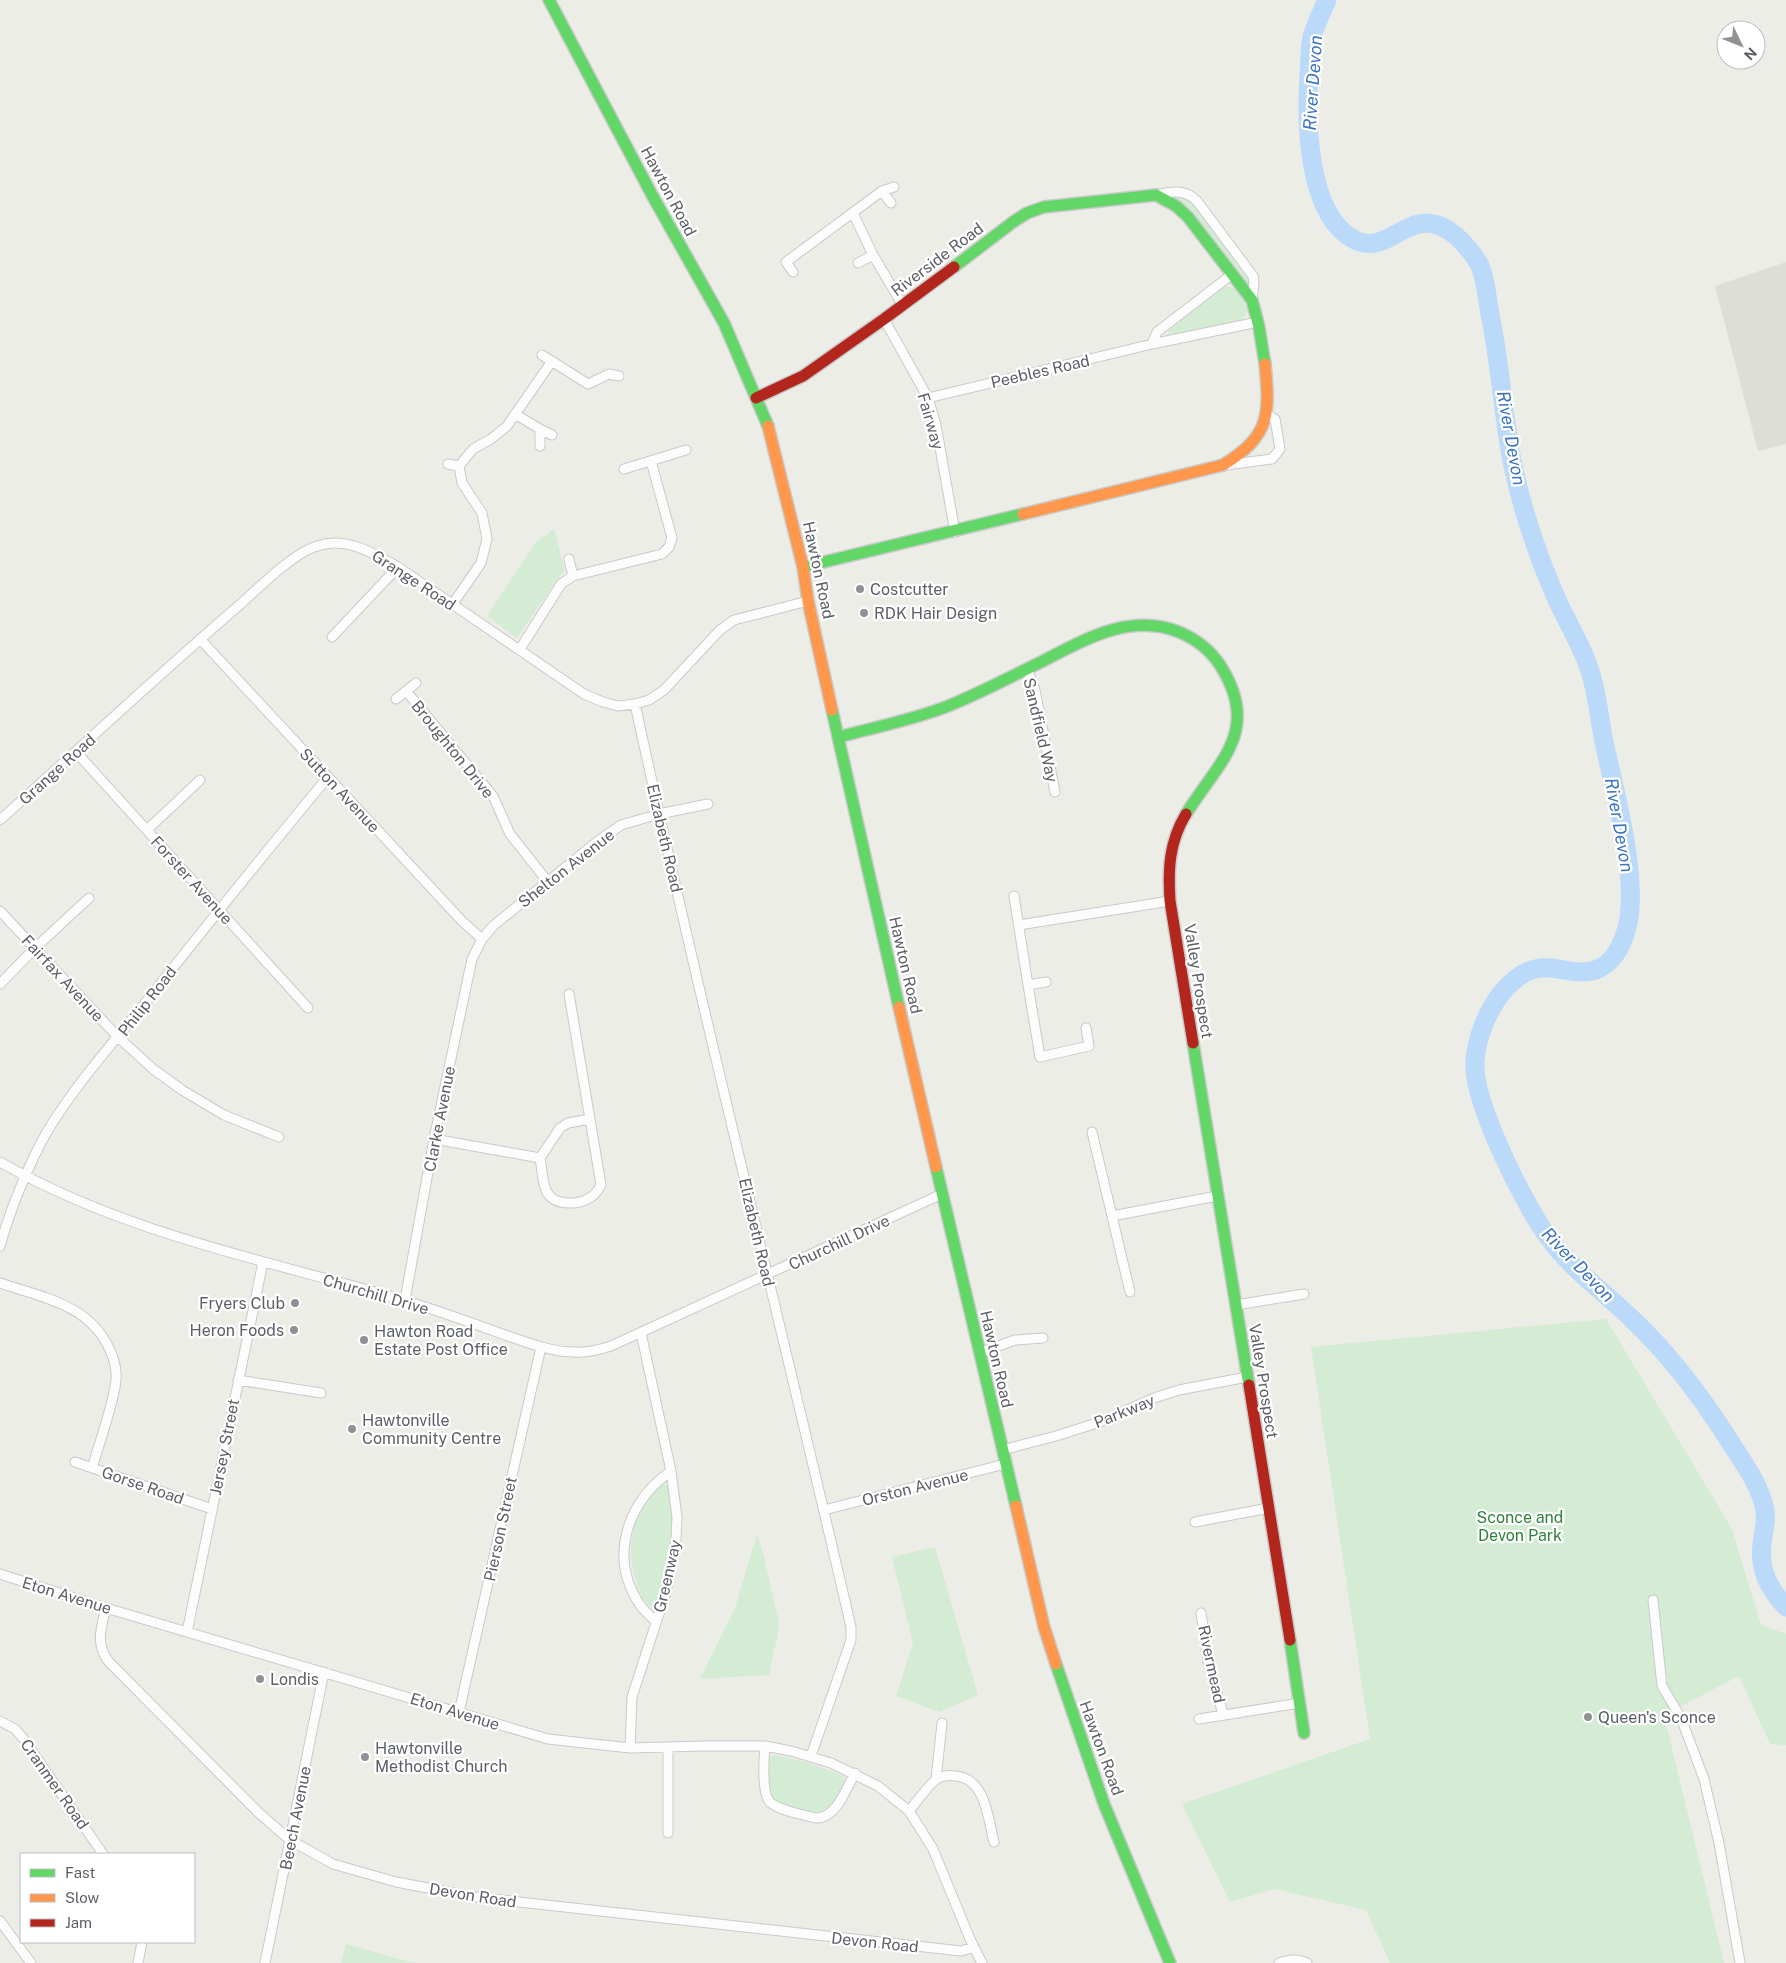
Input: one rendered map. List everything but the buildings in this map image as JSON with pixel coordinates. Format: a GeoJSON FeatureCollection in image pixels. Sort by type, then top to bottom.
{"type":"FeatureCollection","features":[{"type":"Feature","properties":{"kind":"street","name":"Hawton Road"},"geometry":{"type":"LineString","coordinates":[[549,0],[652,196],[724,323],[770,431],[803,567],[808,601],[942,1194],[1044,1627],[1066,1696],[1114,1830],[1170,1963]]}},
{"type":"Feature","properties":{"kind":"street"},"geometry":{"type":"LineString","coordinates":[[793,272],[786,262],[882,191],[894,187]]}},
{"type":"Feature","properties":{"kind":"street"},"geometry":{"type":"LineString","coordinates":[[882,191],[891,203]]}},
{"type":"Feature","properties":{"kind":"street","name":"Riverside Road"},"geometry":{"type":"LineString","coordinates":[[756,398],[804,376],[884,320],[902,304],[1013,222],[1035,209],[1168,192],[1185,192],[1191,194],[1197,201],[1253,276],[1254,283],[1252,300],[1258,322],[1267,378],[1268,414],[1264,427],[1240,455],[1223,465]]}},
{"type":"Feature","properties":{"kind":"street","name":"Riverside Road"},"geometry":{"type":"LineString","coordinates":[[1156,195],[1176,206],[1188,217],[1252,300]]}},
{"type":"Feature","properties":{"kind":"street"},"geometry":{"type":"LineString","coordinates":[[853,213],[873,255],[902,304]]}},
{"type":"Feature","properties":{"kind":"street"},"geometry":{"type":"LineString","coordinates":[[858,263],[873,255]]}},
{"type":"Feature","properties":{"kind":"street"},"geometry":{"type":"LineString","coordinates":[[1152,344],[1157,332],[1231,275]]}},
{"type":"Feature","properties":{"kind":"street","name":"Fairway"},"geometry":{"type":"LineString","coordinates":[[884,320],[928,398],[936,425],[955,532]]}},
{"type":"Feature","properties":{"kind":"street","name":"Peebles Road"},"geometry":{"type":"LineString","coordinates":[[928,398],[1152,344],[1258,322]]}},
{"type":"Feature","properties":{"kind":"street"},"geometry":{"type":"LineString","coordinates":[[542,355],[588,384],[609,374],[619,376]]}},
{"type":"Feature","properties":{"kind":"street"},"geometry":{"type":"LineString","coordinates":[[452,604],[481,562],[486,539],[482,513],[462,483],[459,466],[472,449],[490,439],[507,426],[552,361]]}},
{"type":"Feature","properties":{"kind":"street"},"geometry":{"type":"LineString","coordinates":[[606,365],[609,374]]}},
{"type":"Feature","properties":{"kind":"street"},"geometry":{"type":"LineString","coordinates":[[515,414],[552,435]]}},
{"type":"Feature","properties":{"kind":"street","name":"Riverside Road"},"geometry":{"type":"LineString","coordinates":[[803,567],[955,532],[1223,465],[1272,460],[1280,448],[1275,419],[1268,414]]}},
{"type":"Feature","properties":{"kind":"street"},"geometry":{"type":"LineString","coordinates":[[540,429],[540,446]]}},
{"type":"Feature","properties":{"kind":"street"},"geometry":{"type":"LineString","coordinates":[[624,469],[686,450]]}},
{"type":"Feature","properties":{"kind":"street"},"geometry":{"type":"LineString","coordinates":[[520,649],[561,584],[573,576],[662,554],[669,547],[672,538],[651,461]]}},
{"type":"Feature","properties":{"kind":"street"},"geometry":{"type":"LineString","coordinates":[[448,464],[459,466]]}},
{"type":"Feature","properties":{"kind":"street","name":"Grange Road"},"geometry":{"type":"LineString","coordinates":[[0,820],[200,639],[293,559],[316,546],[344,543],[367,550],[398,567],[584,694],[618,706],[649,700],[664,690],[720,630],[734,620],[808,601]]}},
{"type":"Feature","properties":{"kind":"street"},"geometry":{"type":"LineString","coordinates":[[569,559],[573,576]]}},
{"type":"Feature","properties":{"kind":"street"},"geometry":{"type":"LineString","coordinates":[[332,637],[398,567]]}},
{"type":"Feature","properties":{"kind":"street","name":"Valley Prospect"},"geometry":{"type":"LineString","coordinates":[[839,737],[932,713],[976,694],[1080,642],[1123,626],[1157,625],[1186,633],[1210,652],[1224,670],[1234,694],[1237,718],[1234,740],[1224,762],[1191,807],[1174,837],[1169,865],[1170,901],[1304,1733]]}},
{"type":"Feature","properties":{"kind":"street","name":"Sutton Avenue"},"geometry":{"type":"LineString","coordinates":[[200,639],[460,920],[482,939]]}},
{"type":"Feature","properties":{"kind":"street","name":"Sandfield Way"},"geometry":{"type":"LineString","coordinates":[[1027,668],[1035,690],[1055,792]]}},
{"type":"Feature","properties":{"kind":"street","name":"Broughton Drive"},"geometry":{"type":"LineString","coordinates":[[396,699],[416,683]]}},
{"type":"Feature","properties":{"kind":"street","name":"Broughton Drive"},"geometry":{"type":"LineString","coordinates":[[406,691],[493,796],[510,834],[548,882]]}},
{"type":"Feature","properties":{"kind":"street","name":"Elizabeth Road"},"geometry":{"type":"LineString","coordinates":[[635,704],[659,814],[851,1627],[851,1640],[810,1756]]}},
{"type":"Feature","properties":{"kind":"street","name":"Forster Avenue"},"geometry":{"type":"LineString","coordinates":[[76,752],[308,1008]]}},
{"type":"Feature","properties":{"kind":"street","name":"Philip Road"},"geometry":{"type":"LineString","coordinates":[[0,1246],[26,1177],[47,1131],[74,1091],[219,909],[328,777]]}},
{"type":"Feature","properties":{"kind":"street"},"geometry":{"type":"LineString","coordinates":[[147,830],[199,785]]}},
{"type":"Feature","properties":{"kind":"street","name":"Shelton Avenue"},"geometry":{"type":"LineString","coordinates":[[482,939],[493,926],[598,841],[621,825],[659,814],[708,804]]}},
{"type":"Feature","properties":{"kind":"street"},"geometry":{"type":"LineString","coordinates":[[1014,896],[1040,1057],[1088,1046],[1086,1028]]}},
{"type":"Feature","properties":{"kind":"street"},"geometry":{"type":"LineString","coordinates":[[0,984],[35,948],[89,898]]}},
{"type":"Feature","properties":{"kind":"street"},"geometry":{"type":"LineString","coordinates":[[1019,925],[1170,901]]}},
{"type":"Feature","properties":{"kind":"street","name":"Fairfax Avenue"},"geometry":{"type":"LineString","coordinates":[[0,911],[118,1037],[153,1070],[224,1115],[279,1137]]}},
{"type":"Feature","properties":{"kind":"street","name":"Clarke Avenue"},"geometry":{"type":"LineString","coordinates":[[405,1300],[434,1138],[472,959],[482,939]]}},
{"type":"Feature","properties":{"kind":"street"},"geometry":{"type":"LineString","coordinates":[[1028,985],[1046,982]]}},
{"type":"Feature","properties":{"kind":"street"},"geometry":{"type":"LineString","coordinates":[[569,994],[590,1118],[601,1185],[589,1199],[564,1204],[553,1199],[546,1190],[540,1158],[560,1128],[590,1118]]}},
{"type":"Feature","properties":{"kind":"street"},"geometry":{"type":"LineString","coordinates":[[1092,1132],[1130,1292]]}},
{"type":"Feature","properties":{"kind":"street"},"geometry":{"type":"LineString","coordinates":[[434,1138],[540,1158]]}},
{"type":"Feature","properties":{"kind":"street","name":"Churchill Drive"},"geometry":{"type":"LineString","coordinates":[[0,1162],[26,1177],[86,1204],[138,1224],[263,1262],[405,1300],[540,1347],[573,1352],[585,1352],[611,1346],[942,1194]]}},
{"type":"Feature","properties":{"kind":"street"},"geometry":{"type":"LineString","coordinates":[[1112,1216],[1218,1196]]}},
{"type":"Feature","properties":{"kind":"street","name":"Jersey Street"},"geometry":{"type":"LineString","coordinates":[[187,1632],[263,1262]]}},
{"type":"Feature","properties":{"kind":"street"},"geometry":{"type":"LineString","coordinates":[[0,1283],[72,1309],[91,1322],[105,1339],[112,1353],[116,1385],[92,1468]]}},
{"type":"Feature","properties":{"kind":"street"},"geometry":{"type":"LineString","coordinates":[[1236,1305],[1304,1294]]}},
{"type":"Feature","properties":{"kind":"street","name":"Greenway"},"geometry":{"type":"LineString","coordinates":[[630,1748],[632,1697],[666,1592],[676,1540],[677,1517],[671,1471],[641,1333]]}},
{"type":"Feature","properties":{"kind":"street"},"geometry":{"type":"LineString","coordinates":[[979,1353],[1015,1340],[1043,1338]]}},
{"type":"Feature","properties":{"kind":"street","name":"Pierson Street"},"geometry":{"type":"LineString","coordinates":[[460,1712],[540,1347]]}},
{"type":"Feature","properties":{"kind":"street","name":"Parkway"},"geometry":{"type":"LineString","coordinates":[[1002,1450],[1100,1422],[1154,1398],[1179,1390],[1247,1377]]}},
{"type":"Feature","properties":{"kind":"street"},"geometry":{"type":"LineString","coordinates":[[238,1380],[321,1393]]}},
{"type":"Feature","properties":{"kind":"street","name":"Gorse Road"},"geometry":{"type":"LineString","coordinates":[[75,1462],[212,1510]]}},
{"type":"Feature","properties":{"kind":"street","name":"Orston Avenue"},"geometry":{"type":"LineString","coordinates":[[824,1510],[1005,1464]]}},
{"type":"Feature","properties":{"kind":"street","name":"Greenway"},"geometry":{"type":"LineString","coordinates":[[656,1622],[641,1606],[633,1592],[625,1564],[624,1545],[635,1509],[644,1495],[658,1480],[671,1471]]}},
{"type":"Feature","properties":{"kind":"street"},"geometry":{"type":"LineString","coordinates":[[1195,1522],[1269,1508]]}},
{"type":"Feature","properties":{"kind":"street","name":"Eton Avenue"},"geometry":{"type":"LineString","coordinates":[[0,1574],[106,1608],[548,1739],[630,1748],[765,1746],[810,1756],[855,1774],[878,1786],[909,1811],[933,1849],[982,1963]]}},
{"type":"Feature","properties":{"kind":"street"},"geometry":{"type":"LineString","coordinates":[[1653,1600],[1662,1686],[1681,1718],[1704,1779],[1719,1843],[1740,1963]]}},
{"type":"Feature","properties":{"kind":"street","name":"Devon Road"},"geometry":{"type":"LineString","coordinates":[[106,1608],[99,1634],[100,1646],[104,1656],[259,1813],[290,1840],[333,1864],[396,1882],[475,1897],[961,1951],[974,1947]]}},
{"type":"Feature","properties":{"kind":"street","name":"Rivermead"},"geometry":{"type":"LineString","coordinates":[[1201,1613],[1208,1661],[1223,1714]]}},
{"type":"Feature","properties":{"kind":"street","name":"Beech Avenue"},"geometry":{"type":"LineString","coordinates":[[265,1963],[324,1672]]}},
{"type":"Feature","properties":{"kind":"street","name":"Rivermead"},"geometry":{"type":"LineString","coordinates":[[1199,1719],[1300,1703]]}},
{"type":"Feature","properties":{"kind":"street","name":"Cranmer Road"},"geometry":{"type":"LineString","coordinates":[[0,1721],[15,1729],[23,1738],[102,1853]]}},
{"type":"Feature","properties":{"kind":"street"},"geometry":{"type":"LineString","coordinates":[[936,1779],[942,1723]]}},
{"type":"Feature","properties":{"kind":"street"},"geometry":{"type":"LineString","coordinates":[[765,1746],[765,1790],[768,1800],[777,1806],[816,1818],[827,1817],[832,1813],[855,1774]]}},
{"type":"Feature","properties":{"kind":"street"},"geometry":{"type":"LineString","coordinates":[[668,1747],[668,1833]]}},
{"type":"Feature","properties":{"kind":"street"},"geometry":{"type":"LineString","coordinates":[[909,1811],[936,1779],[947,1775],[964,1777],[975,1784],[982,1796],[994,1842]]}},
{"type":"Feature","properties":{"kind":"street"},"geometry":{"type":"LineString","coordinates":[[0,1920],[31,1963]]}},
{"type":"Feature","properties":{"kind":"street"},"geometry":{"type":"LineString","coordinates":[[138,1963],[142,1943]]}},
{"type":"Feature","properties":{"kind":"street"},"geometry":{"type":"LineString","coordinates":[[1279,1963],[1287,1960],[1301,1960],[1306,1963]]}},
{"type":"Feature","properties":{"kind":"shaded area"},"geometry":{"type":"Polygon","coordinates":[[[1786,262],[1786,444],[1758,451],[1715,286],[1786,262]]]}},
{"type":"Feature","properties":{"kind":"green space"},"geometry":{"type":"Polygon","coordinates":[[[1170,195],[1188,196],[1251,277],[1251,289],[1193,212],[1184,203],[1170,195]]]}},
{"type":"Feature","properties":{"kind":"green space"},"geometry":{"type":"Polygon","coordinates":[[[1225,286],[1232,287],[1246,301],[1247,313],[1244,318],[1238,322],[1169,335],[1169,330],[1225,286]]]}},
{"type":"Feature","properties":{"kind":"green space"},"geometry":{"type":"Polygon","coordinates":[[[554,529],[565,571],[517,638],[487,616],[536,542],[554,529]]]}},
{"type":"Feature","properties":{"kind":"green space","name":"Sconce and Devon Park"},"geometry":{"type":"Polygon","coordinates":[[[1606,1319],[1732,1529],[1761,1625],[1786,1634],[1786,1745],[1770,1744],[1739,1676],[1664,1715],[1724,1963],[1390,1963],[1366,1910],[1275,1889],[1230,1902],[1182,1804],[1370,1739],[1311,1347],[1606,1319]]]}},
{"type":"Feature","properties":{"kind":"green space"},"geometry":{"type":"Polygon","coordinates":[[[661,1485],[665,1485],[670,1489],[673,1513],[672,1530],[664,1584],[655,1606],[651,1607],[644,1600],[637,1584],[633,1571],[631,1544],[637,1518],[643,1506],[661,1485]]]}},
{"type":"Feature","properties":{"kind":"green space"},"geometry":{"type":"Polygon","coordinates":[[[757,1534],[779,1623],[769,1675],[700,1679],[735,1608],[757,1534]]]}},
{"type":"Feature","properties":{"kind":"green space"},"geometry":{"type":"Polygon","coordinates":[[[935,1547],[978,1695],[939,1712],[896,1696],[913,1643],[892,1557],[935,1547]]]}},
{"type":"Feature","properties":{"kind":"green space"},"geometry":{"type":"Polygon","coordinates":[[[774,1755],[806,1762],[844,1776],[842,1790],[827,1813],[788,1807],[771,1797],[768,1785],[769,1759],[774,1755]]]}},
{"type":"Feature","properties":{"kind":"green space"},"geometry":{"type":"Polygon","coordinates":[[[346,1944],[410,1962],[417,1963],[341,1963],[346,1944]]]}},
{"type":"Feature","properties":{"kind":"waterway","name":"River Devon"},"geometry":{"type":"LineString","coordinates":[[1327,0],[1313,32],[1308,95],[1310,142],[1319,190],[1327,211],[1339,228],[1355,240],[1368,243],[1380,242],[1414,226],[1426,223],[1440,226],[1455,235],[1472,253],[1480,266],[1485,283],[1516,479],[1531,533],[1544,568],[1591,674],[1627,854],[1630,877],[1629,918],[1620,947],[1611,959],[1600,968],[1588,972],[1551,968],[1538,969],[1526,973],[1505,989],[1489,1013],[1479,1038],[1475,1060],[1477,1084],[1492,1130],[1503,1155],[1527,1204],[1549,1238],[1568,1261],[1634,1321],[1672,1362],[1706,1406],[1748,1470],[1758,1488],[1765,1511],[1761,1554],[1766,1579],[1786,1607]]}},
{"type":"Feature","properties":{"kind":"traffic: fast"},"geometry":{"type":"LineString","coordinates":[[549,0],[652,195],[724,323],[768,426]]}},
{"type":"Feature","properties":{"kind":"traffic: fast"},"geometry":{"type":"LineString","coordinates":[[954,267],[1027,213],[1044,207],[1156,195],[1176,206],[1188,217],[1252,300],[1265,364]]}},
{"type":"Feature","properties":{"kind":"traffic: fast"},"geometry":{"type":"LineString","coordinates":[[803,567],[1023,514]]}},
{"type":"Feature","properties":{"kind":"traffic: fast"},"geometry":{"type":"LineString","coordinates":[[839,737],[908,719],[948,706],[995,685],[1074,645],[1108,631],[1143,625],[1161,627],[1179,632],[1191,638],[1212,654],[1232,688],[1237,709],[1236,727],[1231,744],[1222,761],[1186,814]]}},
{"type":"Feature","properties":{"kind":"traffic: fast"},"geometry":{"type":"LineString","coordinates":[[832,710],[899,1007]]}},
{"type":"Feature","properties":{"kind":"traffic: fast"},"geometry":{"type":"LineString","coordinates":[[1193,1043],[1249,1385]]}},
{"type":"Feature","properties":{"kind":"traffic: fast"},"geometry":{"type":"LineString","coordinates":[[936,1167],[1016,1506]]}},
{"type":"Feature","properties":{"kind":"traffic: fast"},"geometry":{"type":"LineString","coordinates":[[1290,1640],[1304,1733]]}},
{"type":"Feature","properties":{"kind":"traffic: fast"},"geometry":{"type":"LineString","coordinates":[[1056,1664],[1104,1804],[1170,1963]]}},
{"type":"Feature","properties":{"kind":"traffic: slow"},"geometry":{"type":"LineString","coordinates":[[1023,514],[1223,465],[1250,444],[1264,423],[1267,397],[1265,364]]}},
{"type":"Feature","properties":{"kind":"traffic: slow"},"geometry":{"type":"LineString","coordinates":[[768,426],[803,567],[808,601],[832,710]]}},
{"type":"Feature","properties":{"kind":"traffic: slow"},"geometry":{"type":"LineString","coordinates":[[899,1007],[936,1167]]}},
{"type":"Feature","properties":{"kind":"traffic: slow"},"geometry":{"type":"LineString","coordinates":[[1016,1506],[1044,1627],[1056,1664]]}},
{"type":"Feature","properties":{"kind":"traffic: jam"},"geometry":{"type":"LineString","coordinates":[[756,398],[803,376],[954,267]]}},
{"type":"Feature","properties":{"kind":"traffic: jam"},"geometry":{"type":"LineString","coordinates":[[1186,814],[1180,824],[1173,845],[1169,889],[1193,1043]]}},
{"type":"Feature","properties":{"kind":"traffic: jam"},"geometry":{"type":"LineString","coordinates":[[1249,1385],[1290,1640]]}},
{"type":"Feature","properties":{"kind":"place","name":"Costcutter"},"geometry":{"type":"Point","coordinates":[860,589]}},
{"type":"Feature","properties":{"kind":"place","name":"RDK Hair Design"},"geometry":{"type":"Point","coordinates":[864,613]}},
{"type":"Feature","properties":{"kind":"place","name":"Fryers Club"},"geometry":{"type":"Point","coordinates":[295,1303]}},
{"type":"Feature","properties":{"kind":"place","name":"Heron Foods"},"geometry":{"type":"Point","coordinates":[294,1330]}},
{"type":"Feature","properties":{"kind":"place","name":"Hawton Road Estate Post Office"},"geometry":{"type":"Point","coordinates":[364,1340]}},
{"type":"Feature","properties":{"kind":"place","name":"Hawtonville Community Centre"},"geometry":{"type":"Point","coordinates":[352,1429]}},
{"type":"Feature","properties":{"kind":"place","name":"Londis"},"geometry":{"type":"Point","coordinates":[260,1679]}},
{"type":"Feature","properties":{"kind":"place","name":"Queen's Sconce"},"geometry":{"type":"Point","coordinates":[1588,1717]}},
{"type":"Feature","properties":{"kind":"place","name":"Hawtonville Methodist Church"},"geometry":{"type":"Point","coordinates":[365,1757]}}]}
